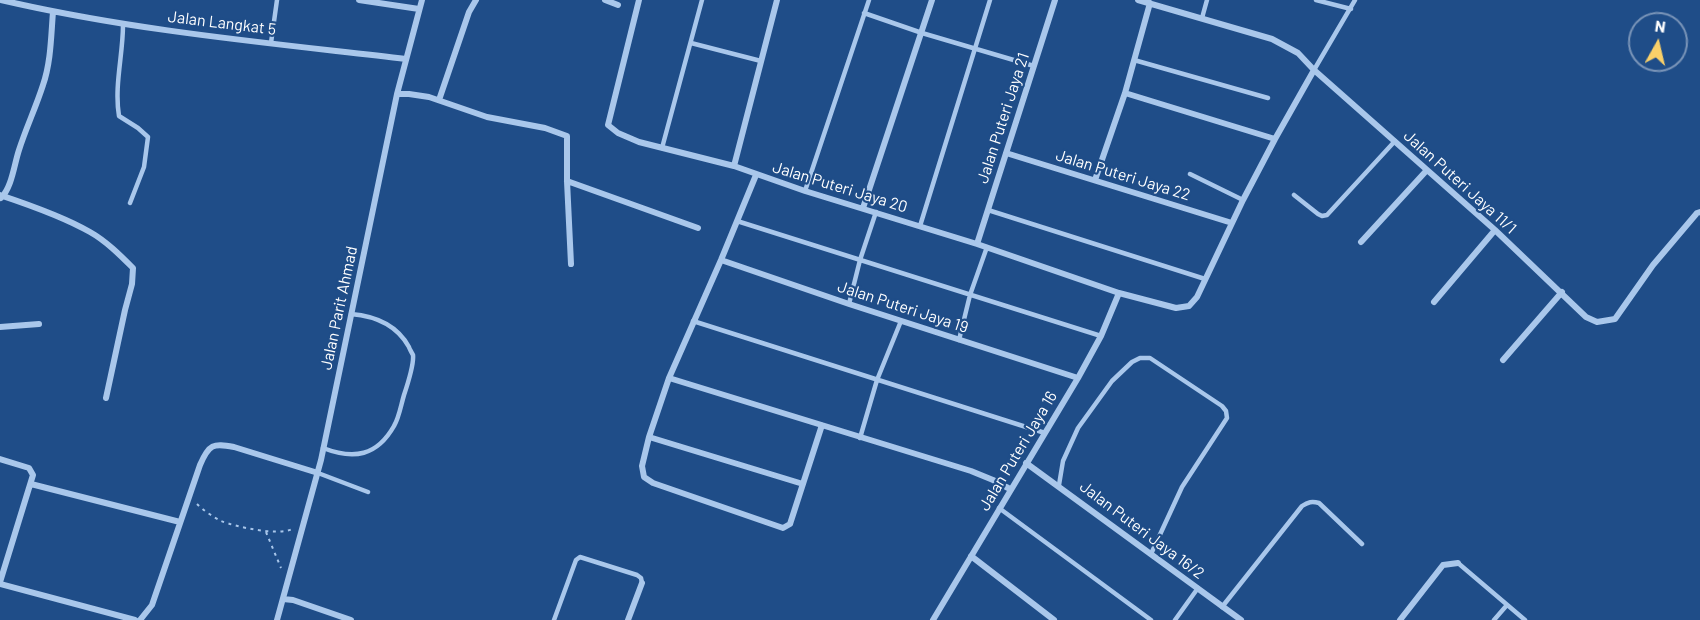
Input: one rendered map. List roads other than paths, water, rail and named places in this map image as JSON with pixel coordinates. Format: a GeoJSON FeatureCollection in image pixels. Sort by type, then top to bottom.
{"type":"FeatureCollection","features":[{"type":"Feature","properties":{"kind":"street","name":"Jalan Langkat 5"},"geometry":{"type":"LineString","coordinates":[[1,0],[123,25],[406,59]]}},
{"type":"Feature","properties":{"kind":"street"},"geometry":{"type":"LineString","coordinates":[[359,0],[419,9]]}},
{"type":"Feature","properties":{"kind":"street","name":"Jalan Parit Ahmad"},"geometry":{"type":"LineString","coordinates":[[277,620],[324,448],[355,314],[397,94],[422,0]]}},
{"type":"Feature","properties":{"kind":"street"},"geometry":{"type":"LineString","coordinates":[[439,100],[469,12],[476,0]]}},
{"type":"Feature","properties":{"kind":"street"},"geometry":{"type":"LineString","coordinates":[[605,0],[618,5]]}},
{"type":"Feature","properties":{"kind":"street","name":"Jalan Puteri Jaya 20"},"geometry":{"type":"LineString","coordinates":[[639,0],[608,125],[628,138],[734,166],[1119,292],[1176,308],[1189,306],[1197,297],[1205,279]]}},
{"type":"Feature","properties":{"kind":"street"},"geometry":{"type":"LineString","coordinates":[[734,166],[777,0]]}},
{"type":"Feature","properties":{"kind":"street"},"geometry":{"type":"LineString","coordinates":[[863,208],[932,0]]}},
{"type":"Feature","properties":{"kind":"street","name":"Jalan Puteri Jaya 21"},"geometry":{"type":"LineString","coordinates":[[977,244],[1055,0]]}},
{"type":"Feature","properties":{"kind":"street","name":"Jalan Puteri Jaya 11/1"},"geometry":{"type":"LineString","coordinates":[[1138,0],[1272,39],[1298,53],[1314,70],[1495,230],[1586,317],[1597,322],[1615,320],[1653,265],[1700,212]]}},
{"type":"Feature","properties":{"kind":"street"},"geometry":{"type":"LineString","coordinates":[[1095,180],[1125,93],[1150,3]]}},
{"type":"Feature","properties":{"kind":"street"},"geometry":{"type":"LineString","coordinates":[[53,12],[51,49],[43,84],[1,197],[92,232],[133,268],[132,284],[106,398]]}},
{"type":"Feature","properties":{"kind":"street"},"geometry":{"type":"LineString","coordinates":[[1205,279],[1275,139],[1314,70]]}},
{"type":"Feature","properties":{"kind":"street"},"geometry":{"type":"LineString","coordinates":[[1125,93],[1275,139]]}},
{"type":"Feature","properties":{"kind":"street"},"geometry":{"type":"LineString","coordinates":[[397,94],[429,97],[487,117],[545,128],[567,136],[571,264]]}},
{"type":"Feature","properties":{"kind":"street","name":"Jalan Puteri Jaya 22"},"geometry":{"type":"LineString","coordinates":[[1006,153],[1232,223]]}},
{"type":"Feature","properties":{"kind":"street"},"geometry":{"type":"LineString","coordinates":[[1361,242],[1427,170]]}},
{"type":"Feature","properties":{"kind":"street"},"geometry":{"type":"LineString","coordinates":[[756,175],[669,378],[648,437],[642,466],[644,477],[653,483],[783,528],[790,524],[822,425]]}},
{"type":"Feature","properties":{"kind":"street"},"geometry":{"type":"LineString","coordinates":[[567,181],[698,228]]}},
{"type":"Feature","properties":{"kind":"street"},"geometry":{"type":"LineString","coordinates":[[1434,302],[1495,230]]}},
{"type":"Feature","properties":{"kind":"street","name":"Jalan Puteri Jaya 19"},"geometry":{"type":"LineString","coordinates":[[721,260],[1078,378]]}},
{"type":"Feature","properties":{"kind":"street","name":"Jalan Puteri Jaya 16"},"geometry":{"type":"LineString","coordinates":[[935,617],[1078,378],[1101,336],[1119,292]]}},
{"type":"Feature","properties":{"kind":"street"},"geometry":{"type":"LineString","coordinates":[[1503,360],[1562,292]]}},
{"type":"Feature","properties":{"kind":"street"},"geometry":{"type":"LineString","coordinates":[[0,327],[39,324]]}},
{"type":"Feature","properties":{"kind":"street"},"geometry":{"type":"LineString","coordinates":[[669,378],[971,471],[1010,489]]}},
{"type":"Feature","properties":{"kind":"street"},"geometry":{"type":"LineString","coordinates":[[648,437],[803,484]]}},
{"type":"Feature","properties":{"kind":"street"},"geometry":{"type":"LineString","coordinates":[[140,620],[152,605],[180,522],[209,448],[215,445],[234,447],[318,473]]}},
{"type":"Feature","properties":{"kind":"street"},"geometry":{"type":"LineString","coordinates":[[0,459],[29,468],[33,475],[0,583],[135,620]]}},
{"type":"Feature","properties":{"kind":"street","name":"Jalan Puteri Jaya 16/2"},"geometry":{"type":"LineString","coordinates":[[1026,463],[1241,620]]}},
{"type":"Feature","properties":{"kind":"street"},"geometry":{"type":"LineString","coordinates":[[31,484],[180,522]]}},
{"type":"Feature","properties":{"kind":"street"},"geometry":{"type":"LineString","coordinates":[[971,556],[1053,620]]}},
{"type":"Feature","properties":{"kind":"street"},"geometry":{"type":"LineString","coordinates":[[1400,620],[1443,565],[1458,563]]}},
{"type":"Feature","properties":{"kind":"street"},"geometry":{"type":"LineString","coordinates":[[628,620],[642,583]]}},
{"type":"Feature","properties":{"kind":"street"},"geometry":{"type":"LineString","coordinates":[[283,599],[293,600],[351,620]]}},
{"type":"Feature","properties":{"kind":"lane"},"geometry":{"type":"LineString","coordinates":[[271,43],[277,0]]}},
{"type":"Feature","properties":{"kind":"lane"},"geometry":{"type":"LineString","coordinates":[[662,148],[702,0]]}},
{"type":"Feature","properties":{"kind":"lane"},"geometry":{"type":"LineString","coordinates":[[805,191],[868,0]]}},
{"type":"Feature","properties":{"kind":"lane"},"geometry":{"type":"LineString","coordinates":[[920,226],[990,0]]}},
{"type":"Feature","properties":{"kind":"lane"},"geometry":{"type":"LineString","coordinates":[[1202,18],[1207,0]]}},
{"type":"Feature","properties":{"kind":"lane"},"geometry":{"type":"LineString","coordinates":[[1316,0],[1351,9]]}},
{"type":"Feature","properties":{"kind":"lane"},"geometry":{"type":"LineString","coordinates":[[1314,70],[1355,0]]}},
{"type":"Feature","properties":{"kind":"lane"},"geometry":{"type":"LineString","coordinates":[[864,13],[922,33],[1034,66]]}},
{"type":"Feature","properties":{"kind":"lane"},"geometry":{"type":"LineString","coordinates":[[123,25],[116,102],[118,116],[148,137],[144,167],[130,203]]}},
{"type":"Feature","properties":{"kind":"lane"},"geometry":{"type":"LineString","coordinates":[[691,43],[761,61]]}},
{"type":"Feature","properties":{"kind":"lane"},"geometry":{"type":"LineString","coordinates":[[1134,60],[1268,98]]}},
{"type":"Feature","properties":{"kind":"lane"},"geometry":{"type":"LineString","coordinates":[[1294,195],[1318,214],[1327,215],[1395,141]]}},
{"type":"Feature","properties":{"kind":"lane"},"geometry":{"type":"LineString","coordinates":[[1190,174],[1244,200]]}},
{"type":"Feature","properties":{"kind":"lane"},"geometry":{"type":"LineString","coordinates":[[988,210],[1205,279]]}},
{"type":"Feature","properties":{"kind":"lane"},"geometry":{"type":"LineString","coordinates":[[849,304],[876,212]]}},
{"type":"Feature","properties":{"kind":"lane"},"geometry":{"type":"LineString","coordinates":[[737,221],[1101,336]]}},
{"type":"Feature","properties":{"kind":"lane"},"geometry":{"type":"LineString","coordinates":[[959,340],[970,295],[987,247]]}},
{"type":"Feature","properties":{"kind":"lane"},"geometry":{"type":"LineString","coordinates":[[324,448],[351,455],[366,453],[379,446],[395,425],[408,382],[413,354],[406,341],[394,327],[375,318],[355,314]]}},
{"type":"Feature","properties":{"kind":"lane"},"geometry":{"type":"LineString","coordinates":[[693,321],[1045,433]]}},
{"type":"Feature","properties":{"kind":"lane"},"geometry":{"type":"LineString","coordinates":[[861,438],[877,380],[902,321]]}},
{"type":"Feature","properties":{"kind":"lane"},"geometry":{"type":"LineString","coordinates":[[1059,486],[1063,461],[1078,428],[1112,381],[1132,362],[1140,358],[1150,358],[1222,406],[1227,418],[1182,487],[1151,554]]}},
{"type":"Feature","properties":{"kind":"lane"},"geometry":{"type":"LineString","coordinates":[[318,473],[368,492]]}},
{"type":"Feature","properties":{"kind":"lane"},"geometry":{"type":"LineString","coordinates":[[1222,607],[1302,506],[1308,502],[1319,503],[1362,544]]}},
{"type":"Feature","properties":{"kind":"lane"},"geometry":{"type":"LineString","coordinates":[[999,508],[1151,620]]}},
{"type":"Feature","properties":{"kind":"lane"},"geometry":{"type":"LineString","coordinates":[[555,620],[576,560],[580,557],[638,575],[642,583]]}},
{"type":"Feature","properties":{"kind":"lane"},"geometry":{"type":"LineString","coordinates":[[1458,563],[1525,620]]}},
{"type":"Feature","properties":{"kind":"lane"},"geometry":{"type":"LineString","coordinates":[[1174,620],[1198,588]]}},
{"type":"Feature","properties":{"kind":"lane"},"geometry":{"type":"LineString","coordinates":[[1494,620],[1507,605]]}},
{"type":"Feature","properties":{"kind":"lane"},"geometry":{"type":"LineString","coordinates":[[935,617],[943,620]]}}]}
